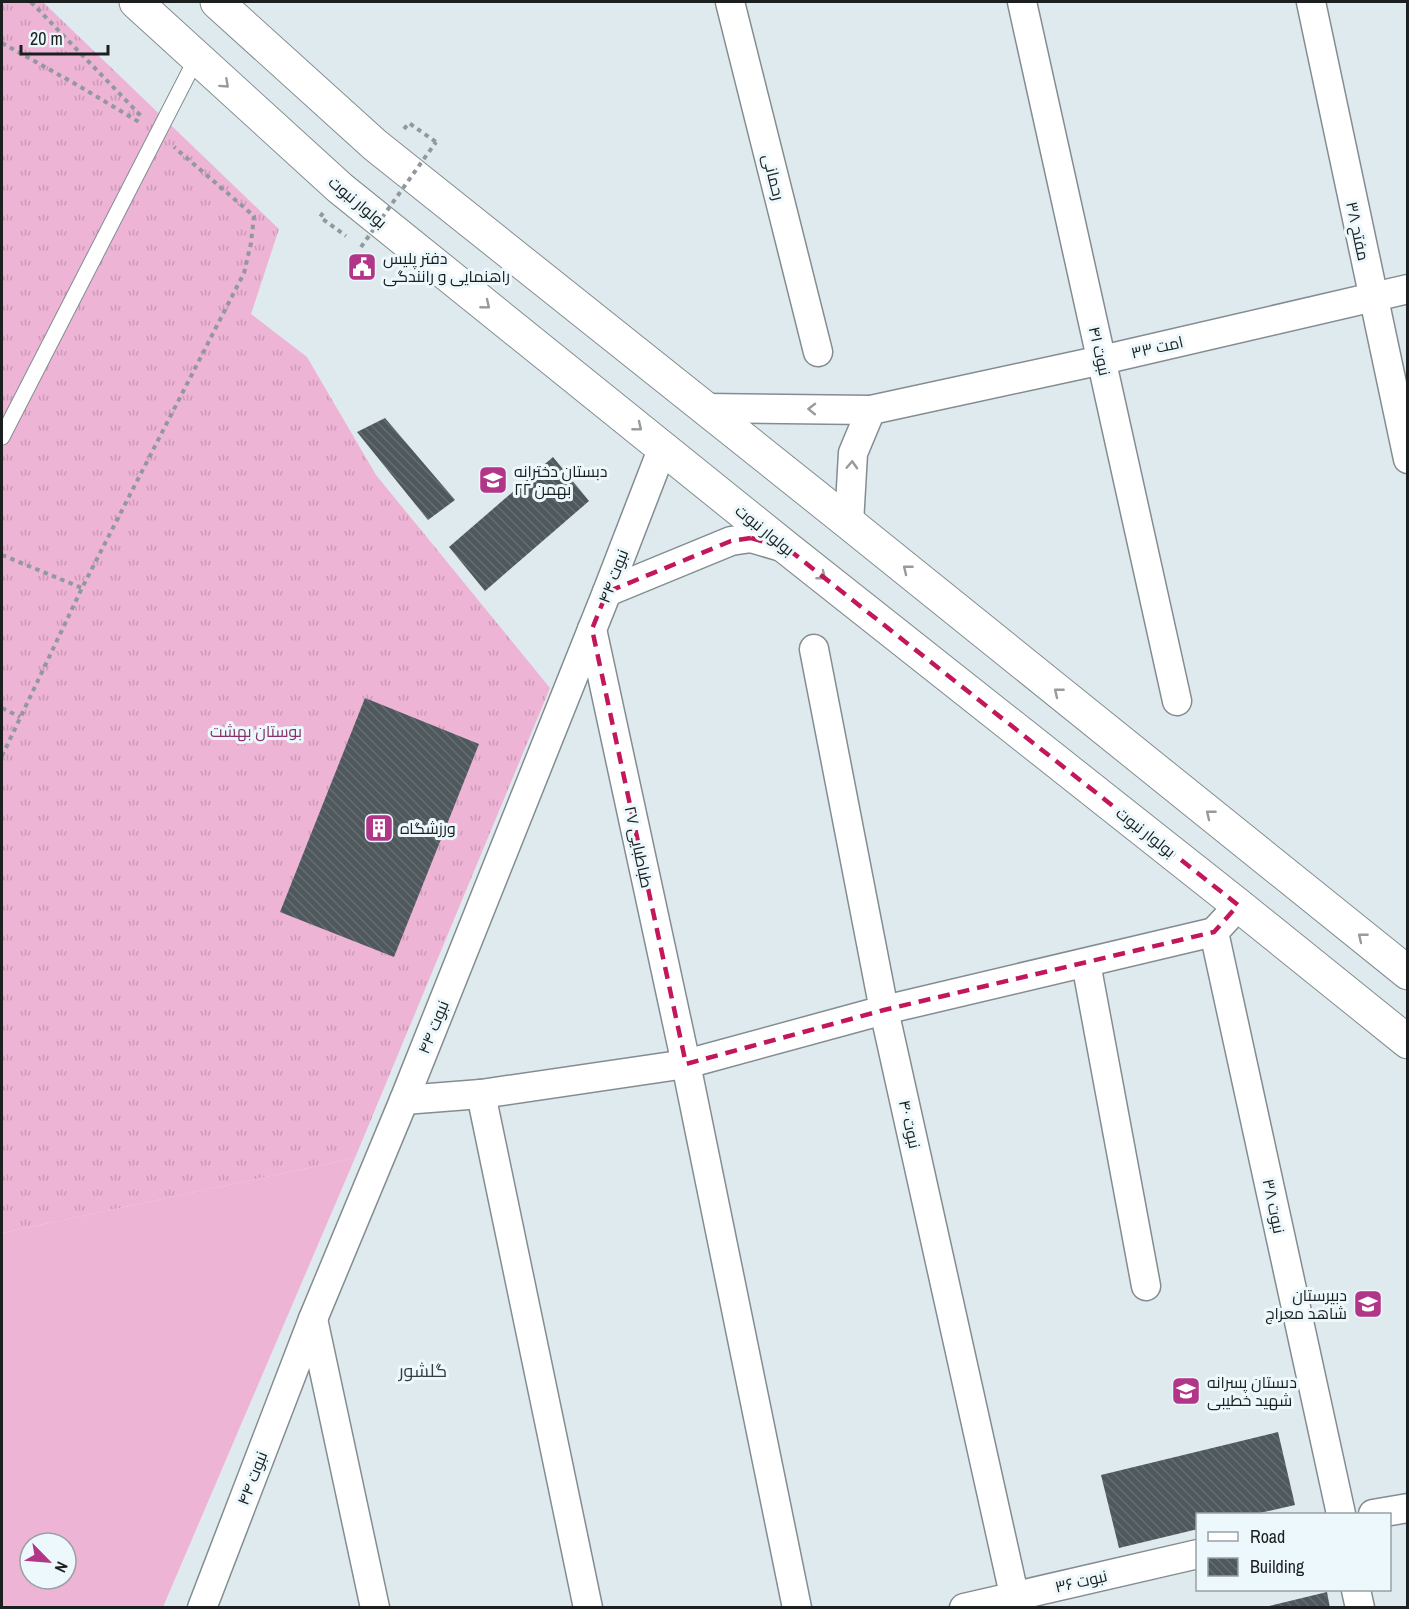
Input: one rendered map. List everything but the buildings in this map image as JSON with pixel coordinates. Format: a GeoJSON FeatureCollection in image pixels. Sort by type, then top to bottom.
{"type":"FeatureCollection","features":[{"type":"Feature","properties":{"kind":"main road","name":"بولوار نبوت"},"geometry":{"type":"LineString","coordinates":[[136,2],[340,189],[788,549],[1238,904],[1407,1042]]}},
{"type":"Feature","properties":{"kind":"main road"},"geometry":{"type":"LineString","coordinates":[[217,2],[375,145],[849,522],[1407,974]]}},
{"type":"Feature","properties":{"kind":"street","name":"رحمانی"},"geometry":{"type":"LineString","coordinates":[[730,2],[818,352]]}},
{"type":"Feature","properties":{"kind":"street","name":"نبوت ۴۱"},"geometry":{"type":"LineString","coordinates":[[1022,2],[1177,701]]}},
{"type":"Feature","properties":{"kind":"street","name":"مفتح ۳۸"},"geometry":{"type":"LineString","coordinates":[[1311,2],[1407,459]]}},
{"type":"Feature","properties":{"kind":"street","name":"امت ۳۳"},"geometry":{"type":"LineString","coordinates":[[705,408],[871,410],[1102,360],[1407,289]]}},
{"type":"Feature","properties":{"kind":"street"},"geometry":{"type":"LineString","coordinates":[[849,522],[853,453],[871,410]]}},
{"type":"Feature","properties":{"kind":"street","name":"نبوت ۴۴"},"geometry":{"type":"LineString","coordinates":[[202,1608],[314,1318],[404,1100],[663,447]]}},
{"type":"Feature","properties":{"kind":"street"},"geometry":{"type":"LineString","coordinates":[[607,592],[731,541],[751,538],[788,549]]}},
{"type":"Feature","properties":{"kind":"street","name":"طباطبایی ۲۷"},"geometry":{"type":"LineString","coordinates":[[592,630],[686,1064],[797,1608]]}},
{"type":"Feature","properties":{"kind":"street","name":"نبوت ۴۰"},"geometry":{"type":"LineString","coordinates":[[814,649],[884,1010],[1016,1602]]}},
{"type":"Feature","properties":{"kind":"street"},"geometry":{"type":"LineString","coordinates":[[404,1100],[482,1095],[686,1064],[884,1010],[1214,932],[1238,904]]}},
{"type":"Feature","properties":{"kind":"street","name":"نبوت ۳۸"},"geometry":{"type":"LineString","coordinates":[[1214,932],[1341,1513]]}},
{"type":"Feature","properties":{"kind":"street"},"geometry":{"type":"LineString","coordinates":[[1086,963],[1146,1286]]}},
{"type":"Feature","properties":{"kind":"street"},"geometry":{"type":"LineString","coordinates":[[482,1095],[588,1608]]}},
{"type":"Feature","properties":{"kind":"street"},"geometry":{"type":"LineString","coordinates":[[314,1318],[375,1608]]}},
{"type":"Feature","properties":{"kind":"street"},"geometry":{"type":"LineString","coordinates":[[1382,1513],[1407,1508]]}},
{"type":"Feature","properties":{"kind":"street","name":"نبوت ۳۶"},"geometry":{"type":"LineString","coordinates":[[963,1608],[1016,1602],[1196,1554]]}},
{"type":"Feature","properties":{"kind":"street"},"geometry":{"type":"LineString","coordinates":[[1356,1591],[1360,1608]]}},
{"type":"Feature","properties":{"kind":"lane"},"geometry":{"type":"LineString","coordinates":[[2,437],[197,57]]}},
{"type":"Feature","properties":{"kind":"path"},"geometry":{"type":"LineString","coordinates":[[2,756],[82,588],[244,273],[254,216],[157,133],[31,2]]}},
{"type":"Feature","properties":{"kind":"path"},"geometry":{"type":"LineString","coordinates":[[2,43],[157,133]]}},
{"type":"Feature","properties":{"kind":"path"},"geometry":{"type":"LineString","coordinates":[[320,218],[361,247],[436,142],[409,123]]}},
{"type":"Feature","properties":{"kind":"path"},"geometry":{"type":"LineString","coordinates":[[2,555],[82,588]]}},
{"type":"Feature","properties":{"kind":"path"},"geometry":{"type":"LineString","coordinates":[[2,708],[20,717]]}},
{"type":"Feature","properties":{"kind":"highlighted area"},"geometry":{"type":"Polygon","coordinates":[[[751,538],[788,549],[1238,905],[1214,932],[884,1010],[686,1064],[592,629],[607,592],[731,541],[751,538]]]}},
{"type":"Feature","properties":{"kind":"green space","name":"بوستان بهشت"},"geometry":{"type":"Polygon","coordinates":[[[2,2],[43,2],[279,229],[251,314],[307,357],[376,475],[550,688],[355,1158],[2,1233],[2,2]]]}},
{"type":"Feature","properties":{"kind":"green space"},"geometry":{"type":"Polygon","coordinates":[[[355,1158],[163,1607],[2,1607],[2,1233],[355,1158]]]}},
{"type":"Feature","properties":{"kind":"place","name":"دفتر پلیس راهنمایی و رانندگی"},"geometry":{"type":"Point","coordinates":[362,267]}},
{"type":"Feature","properties":{"kind":"place","name":"دبستان دخترانه ۲۲ بهمن"},"geometry":{"type":"Point","coordinates":[493,480]}},
{"type":"Feature","properties":{"kind":"place","name":"ورزشگاه"},"geometry":{"type":"Point","coordinates":[379,828]}},
{"type":"Feature","properties":{"kind":"place","name":"دبیرستان شاهد معراج"},"geometry":{"type":"Point","coordinates":[1368,1304]}},
{"type":"Feature","properties":{"kind":"place","name":"دبستان پسرانه شهید خطیبی"},"geometry":{"type":"Point","coordinates":[1186,1391]}},
{"type":"Feature","properties":{"kind":"district","name":"گلشور"},"geometry":{"type":"Point","coordinates":[423,1371]}}]}
